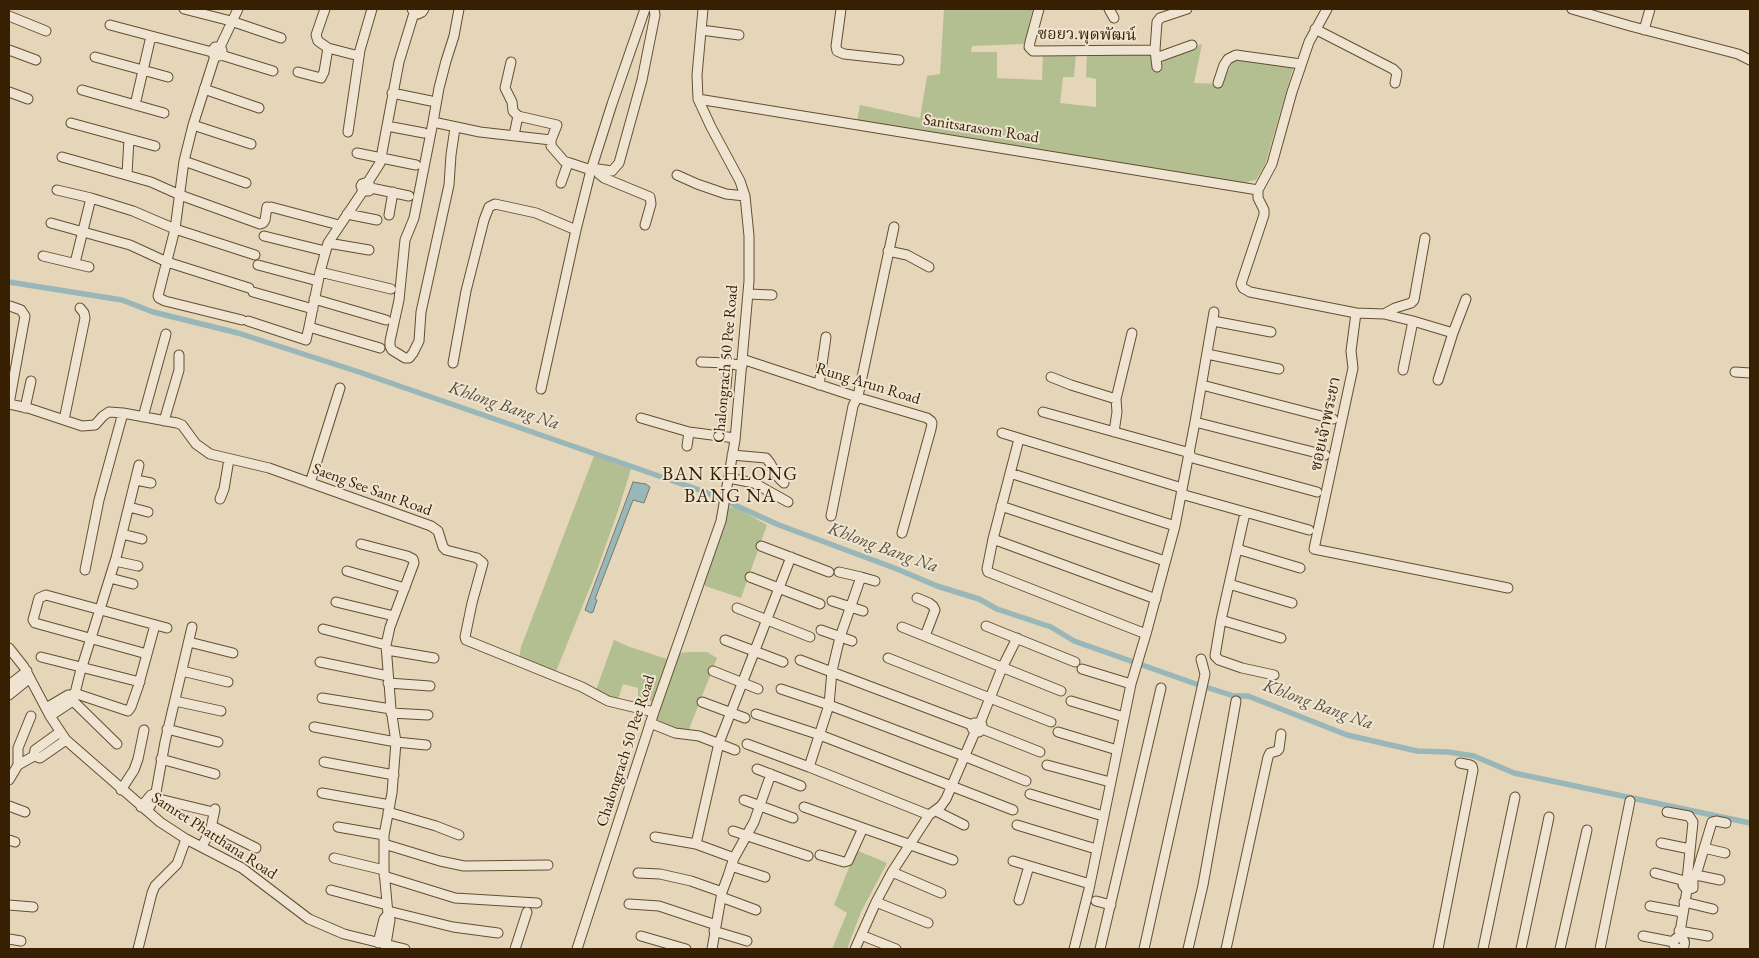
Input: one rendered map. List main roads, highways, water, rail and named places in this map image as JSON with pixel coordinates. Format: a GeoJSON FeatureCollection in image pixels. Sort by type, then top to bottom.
{"type":"FeatureCollection","features":[{"type":"Feature","properties":{"kind":"water"},"geometry":{"type":"Polygon","coordinates":[[[633,482],[646,484],[650,487],[644,503],[633,500],[595,599],[597,600],[593,612],[591,613],[585,610],[633,482]]]}},
{"type":"Feature","properties":{"kind":"waterway","name":"Khlong Bang Na"},"geometry":{"type":"LineString","coordinates":[[9,282],[122,300],[153,312],[238,333],[359,372],[708,493],[779,525],[937,586],[979,599],[997,609],[1051,627],[1074,641],[1196,684],[1234,696],[1248,696],[1347,735],[1417,751],[1448,752],[1474,756],[1514,773],[1750,823]]}},
{"type":"Feature","properties":{"kind":"district","name":"BAN KHLONG BANG NA"},"geometry":{"type":"Point","coordinates":[730,486]}}]}
